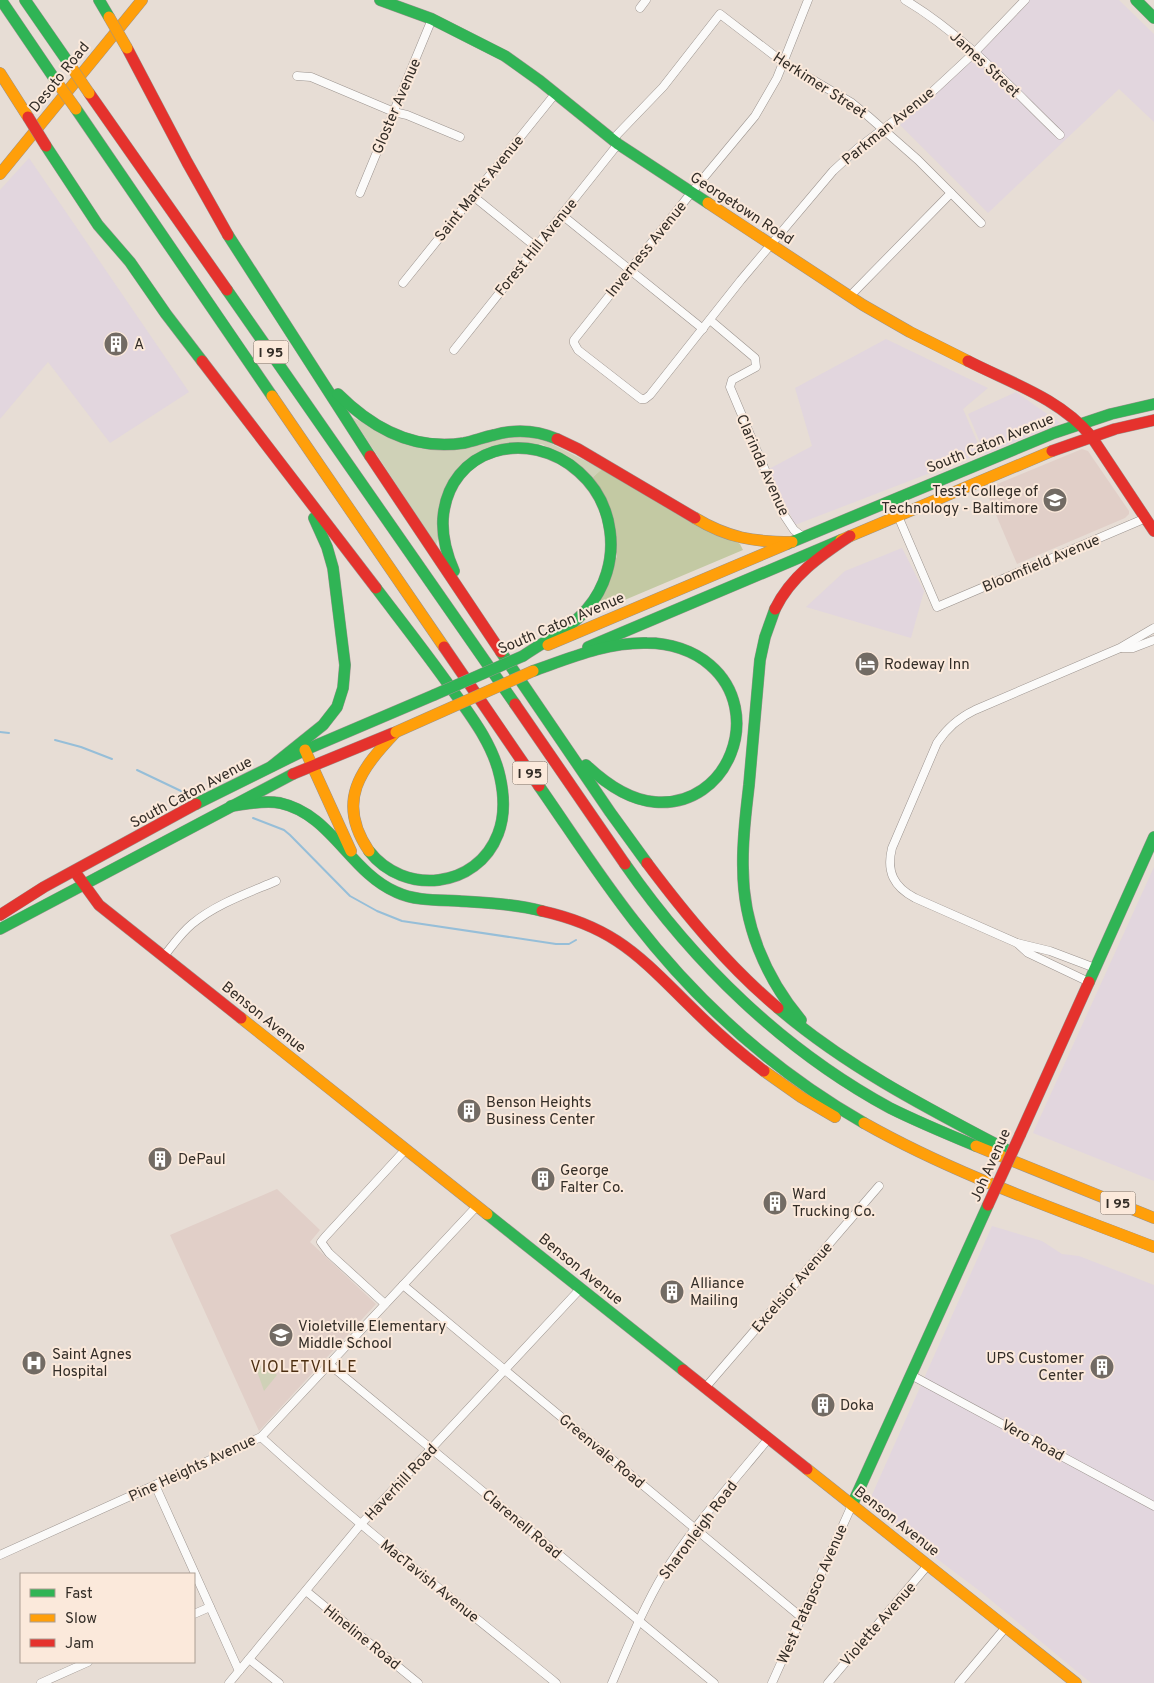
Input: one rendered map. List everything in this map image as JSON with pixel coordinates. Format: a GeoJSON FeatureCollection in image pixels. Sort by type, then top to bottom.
{"type":"FeatureCollection","features":[{"type":"Feature","properties":{"kind":"main road","name":"I 95"},"geometry":{"type":"LineString","coordinates":[[1,0],[607,885],[636,925],[697,995],[736,1032],[777,1066],[819,1096],[880,1133],[949,1166],[1154,1247]]}},
{"type":"Feature","properties":{"kind":"main road","name":"I 95"},"geometry":{"type":"LineString","coordinates":[[25,0],[356,474],[638,883],[700,959],[775,1030],[808,1056],[880,1102],[932,1127],[1154,1218]]}},
{"type":"Feature","properties":{"kind":"main road"},"geometry":{"type":"LineString","coordinates":[[99,0],[127,48],[208,201],[329,394],[477,616],[673,900],[731,965],[768,1000],[794,1023],[849,1062],[919,1103],[1081,1188]]}},
{"type":"Feature","properties":{"kind":"main road","name":"Desoto Road"},"geometry":{"type":"LineString","coordinates":[[0,174],[142,0]]}},
{"type":"Feature","properties":{"kind":"main road","name":"Georgetown Road"},"geometry":{"type":"LineString","coordinates":[[380,0],[432,19],[505,56],[615,142],[691,193],[892,323],[1055,404],[1081,423],[1091,436]]}},
{"type":"Feature","properties":{"kind":"main road"},"geometry":{"type":"LineString","coordinates":[[1136,0],[1154,18]]}},
{"type":"Feature","properties":{"kind":"main road"},"geometry":{"type":"LineString","coordinates":[[0,73],[98,225],[130,262],[166,314],[276,460],[414,638],[481,732],[492,752],[502,785],[502,819],[498,834],[482,859],[472,868],[448,879],[428,882],[417,881],[404,878],[390,871],[368,850],[357,826],[354,801],[359,779],[369,762],[396,732]]}},
{"type":"Feature","properties":{"kind":"main road"},"geometry":{"type":"LineString","coordinates":[[245,262],[335,390],[352,410],[371,424],[390,434],[426,444],[445,444],[463,443],[509,431],[543,433],[560,439],[578,449],[713,529],[730,537],[758,542],[792,542]]}},
{"type":"Feature","properties":{"kind":"main road","name":"South Caton Avenue"},"geometry":{"type":"LineString","coordinates":[[0,915],[38,891],[208,798],[305,750],[803,537],[1081,423],[1154,404]]}},
{"type":"Feature","properties":{"kind":"main road","name":"South Caton Avenue"},"geometry":{"type":"LineString","coordinates":[[0,929],[290,775],[396,732],[694,601],[1061,447],[1091,436],[1154,420]]}},
{"type":"Feature","properties":{"kind":"main road"},"geometry":{"type":"LineString","coordinates":[[1091,436],[1154,531]]}},
{"type":"Feature","properties":{"kind":"main road"},"geometry":{"type":"LineString","coordinates":[[477,616],[456,577],[445,544],[444,511],[447,498],[455,482],[465,469],[478,459],[491,452],[507,448],[521,446],[537,448],[565,460],[578,469],[590,482],[606,509],[612,543],[610,562],[606,578],[596,597],[586,609],[574,621],[523,656]]}},
{"type":"Feature","properties":{"kind":"main road"},"geometry":{"type":"LineString","coordinates":[[272,766],[323,725],[330,717],[343,688],[344,665],[336,588],[327,546],[311,511],[276,460]]}},
{"type":"Feature","properties":{"kind":"main road"},"geometry":{"type":"LineString","coordinates":[[849,1062],[799,1018],[771,978],[759,952],[746,907],[742,857],[760,660],[770,617],[795,577],[823,554],[850,536]]}},
{"type":"Feature","properties":{"kind":"main road"},"geometry":{"type":"LineString","coordinates":[[533,671],[616,645],[655,643],[696,654],[709,663],[721,675],[737,706],[738,725],[735,745],[721,773],[707,786],[692,795],[674,801],[656,802],[621,791],[588,767],[557,733]]}},
{"type":"Feature","properties":{"kind":"main road"},"geometry":{"type":"LineString","coordinates":[[305,750],[358,865]]}},
{"type":"Feature","properties":{"kind":"main road"},"geometry":{"type":"LineString","coordinates":[[231,806],[270,802],[283,803],[296,808],[321,825],[358,865],[380,884],[395,892],[410,897],[496,904],[541,910],[583,923],[603,932],[649,966],[706,1022],[747,1058],[814,1105],[896,1147],[944,1167],[1019,1194]]}},
{"type":"Feature","properties":{"kind":"main road","name":"Joh Avenue"},"geometry":{"type":"LineString","coordinates":[[852,1505],[1154,837]]}},
{"type":"Feature","properties":{"kind":"main road","name":"Benson Avenue"},"geometry":{"type":"LineString","coordinates":[[75,872],[99,904],[1076,1683]]}},
{"type":"Feature","properties":{"kind":"street"},"geometry":{"type":"LineString","coordinates":[[640,8],[646,0]]}},
{"type":"Feature","properties":{"kind":"street","name":"Inverness Avenue"},"geometry":{"type":"LineString","coordinates":[[645,399],[639,398],[578,350],[574,343],[576,337],[755,116],[784,63],[808,0]]}},
{"type":"Feature","properties":{"kind":"street","name":"James Street"},"geometry":{"type":"LineString","coordinates":[[905,0],[938,22],[974,53],[1060,135]]}},
{"type":"Feature","properties":{"kind":"street","name":"Parkman Avenue"},"geometry":{"type":"LineString","coordinates":[[645,399],[833,171],[850,154],[932,92],[974,53],[1025,0]]}},
{"type":"Feature","properties":{"kind":"street","name":"Herkimer Street"},"geometry":{"type":"LineString","coordinates":[[720,14],[784,63],[852,103],[884,128],[981,223]]}},
{"type":"Feature","properties":{"kind":"street","name":"Forest Hill Avenue"},"geometry":{"type":"LineString","coordinates":[[454,350],[562,215],[615,142],[674,75],[720,14]]}},
{"type":"Feature","properties":{"kind":"street","name":"Gloster Avenue"},"geometry":{"type":"LineString","coordinates":[[360,193],[432,19]]}},
{"type":"Feature","properties":{"kind":"street"},"geometry":{"type":"LineString","coordinates":[[297,76],[311,77],[460,137]]}},
{"type":"Feature","properties":{"kind":"street","name":"Saint Marks Avenue"},"geometry":{"type":"LineString","coordinates":[[403,283],[555,94]]}},
{"type":"Feature","properties":{"kind":"street"},"geometry":{"type":"LineString","coordinates":[[850,296],[951,193]]}},
{"type":"Feature","properties":{"kind":"street"},"geometry":{"type":"LineString","coordinates":[[473,196],[536,247]]}},
{"type":"Feature","properties":{"kind":"street"},"geometry":{"type":"LineString","coordinates":[[562,215],[703,329]]}},
{"type":"Feature","properties":{"kind":"street","name":"Clarinda Avenue"},"geometry":{"type":"LineString","coordinates":[[710,320],[753,355],[756,362],[754,370],[732,380],[730,387],[784,516],[794,530],[803,537]]}},
{"type":"Feature","properties":{"kind":"street","name":"Bloomfield Avenue"},"geometry":{"type":"LineString","coordinates":[[898,516],[937,608],[1146,518]]}},
{"type":"Feature","properties":{"kind":"street"},"geometry":{"type":"LineString","coordinates":[[1095,968],[1050,952],[1017,943],[905,893],[894,879],[890,870],[889,859],[933,752],[944,732],[961,717],[1120,648],[1154,628]]}},
{"type":"Feature","properties":{"kind":"street"},"geometry":{"type":"LineString","coordinates":[[1120,648],[1133,648],[1154,640]]}},
{"type":"Feature","properties":{"kind":"street"},"geometry":{"type":"LineString","coordinates":[[164,956],[196,920],[242,895],[276,881]]}},
{"type":"Feature","properties":{"kind":"street"},"geometry":{"type":"LineString","coordinates":[[1017,943],[1028,953],[1089,982]]}},
{"type":"Feature","properties":{"kind":"street"},"geometry":{"type":"LineString","coordinates":[[385,1304],[329,1253],[321,1242],[406,1149]]}},
{"type":"Feature","properties":{"kind":"street","name":"Excelsior Avenue"},"geometry":{"type":"LineString","coordinates":[[705,1388],[879,1186]]}},
{"type":"Feature","properties":{"kind":"street","name":"Pine Heights Avenue"},"geometry":{"type":"LineString","coordinates":[[0,1555],[261,1437],[477,1206]]}},
{"type":"Feature","properties":{"kind":"street","name":"Greenvale Road"},"geometry":{"type":"LineString","coordinates":[[402,1285],[801,1617]]}},
{"type":"Feature","properties":{"kind":"street","name":"Haverhill Road"},"geometry":{"type":"LineString","coordinates":[[229,1683],[361,1524],[581,1288]]}},
{"type":"Feature","properties":{"kind":"street","name":"Clarenell Road"},"geometry":{"type":"LineString","coordinates":[[329,1364],[714,1683]]}},
{"type":"Feature","properties":{"kind":"street","name":"Vero Road"},"geometry":{"type":"LineString","coordinates":[[911,1375],[1154,1506]]}},
{"type":"Feature","properties":{"kind":"street","name":"MacTavish Avenue"},"geometry":{"type":"LineString","coordinates":[[261,1437],[303,1476],[556,1683]]}},
{"type":"Feature","properties":{"kind":"street","name":"Sharonleigh Road"},"geometry":{"type":"LineString","coordinates":[[612,1683],[639,1621],[664,1573],[695,1529],[769,1438]]}},
{"type":"Feature","properties":{"kind":"street"},"geometry":{"type":"LineString","coordinates":[[154,1485],[194,1573]]}},
{"type":"Feature","properties":{"kind":"street","name":"West Patapsco Avenue"},"geometry":{"type":"LineString","coordinates":[[772,1683],[852,1505]]}},
{"type":"Feature","properties":{"kind":"street","name":"Violette Avenue"},"geometry":{"type":"LineString","coordinates":[[828,1683],[928,1565]]}},
{"type":"Feature","properties":{"kind":"street"},"geometry":{"type":"LineString","coordinates":[[195,1574],[239,1671]]}},
{"type":"Feature","properties":{"kind":"street","name":"Hineline Road"},"geometry":{"type":"LineString","coordinates":[[306,1591],[418,1683]]}},
{"type":"Feature","properties":{"kind":"street"},"geometry":{"type":"LineString","coordinates":[[195,1614],[210,1607]]}},
{"type":"Feature","properties":{"kind":"street"},"geometry":{"type":"LineString","coordinates":[[959,1683],[1006,1628]]}},
{"type":"Feature","properties":{"kind":"street"},"geometry":{"type":"LineString","coordinates":[[249,1659],[279,1683]]}},
{"type":"Feature","properties":{"kind":"street"},"geometry":{"type":"LineString","coordinates":[[41,1683],[86,1663]]}},
{"type":"Feature","properties":{"kind":"shaded area"},"geometry":{"type":"Polygon","coordinates":[[[1027,0],[1119,0],[1154,34],[1154,122],[1119,89],[988,213],[900,125],[1027,0]]]}},
{"type":"Feature","properties":{"kind":"shaded area"},"geometry":{"type":"Polygon","coordinates":[[[29,158],[189,392],[110,443],[48,362],[0,419],[0,190],[29,158]]]}},
{"type":"Feature","properties":{"kind":"shaded area"},"geometry":{"type":"Polygon","coordinates":[[[886,339],[988,388],[963,409],[982,453],[795,525],[769,469],[812,446],[795,388],[886,339]]]}},
{"type":"Feature","properties":{"kind":"shaded area"},"geometry":{"type":"Polygon","coordinates":[[[1016,392],[1060,423],[985,454],[968,414],[1016,392]]]}},
{"type":"Feature","properties":{"kind":"shaded area","name":"Tesst College of Technology - Baltimore"},"geometry":{"type":"Polygon","coordinates":[[[1082,449],[1088,451],[1129,511],[1129,514],[1125,518],[1017,564],[985,489],[1082,449]]]}},
{"type":"Feature","properties":{"kind":"shaded area"},"geometry":{"type":"Polygon","coordinates":[[[902,548],[924,591],[911,638],[806,607],[845,571],[902,548]]]}},
{"type":"Feature","properties":{"kind":"shaded area"},"geometry":{"type":"Polygon","coordinates":[[[1154,867],[1154,1181],[1033,1133],[1154,867]]]}},
{"type":"Feature","properties":{"kind":"shaded area","name":"Violetville Elementary Middle School"},"geometry":{"type":"Polygon","coordinates":[[[277,1189],[320,1230],[310,1242],[376,1304],[259,1431],[170,1235],[277,1189]]]}},
{"type":"Feature","properties":{"kind":"shaded area"},"geometry":{"type":"Polygon","coordinates":[[[992,1226],[1042,1241],[1062,1254],[1079,1256],[1154,1285],[1154,1683],[1091,1683],[981,1592],[867,1506],[992,1226]]]}},
{"type":"Feature","properties":{"kind":"green space"},"geometry":{"type":"Polygon","coordinates":[[[352,417],[400,442],[538,437],[602,469],[593,477],[542,444],[466,460],[436,545],[352,417]]]}},
{"type":"Feature","properties":{"kind":"green space"},"geometry":{"type":"Polygon","coordinates":[[[602,469],[740,544],[743,550],[601,610],[599,604],[617,556],[593,477],[602,469]]]}},
{"type":"Feature","properties":{"kind":"green space"},"geometry":{"type":"Polygon","coordinates":[[[263,1363],[277,1375],[264,1391],[257,1371],[263,1363]]]}},
{"type":"Feature","properties":{"kind":"waterway"},"geometry":{"type":"LineString","coordinates":[[0,732],[9,733]]}},
{"type":"Feature","properties":{"kind":"waterway"},"geometry":{"type":"LineString","coordinates":[[55,740],[81,747],[112,759]]}},
{"type":"Feature","properties":{"kind":"waterway"},"geometry":{"type":"LineString","coordinates":[[137,770],[181,791]]}},
{"type":"Feature","properties":{"kind":"waterway"},"geometry":{"type":"LineString","coordinates":[[253,818],[284,830],[350,896],[377,911],[402,921],[556,944],[569,944],[576,940]]}},
{"type":"Feature","properties":{"kind":"traffic: fast"},"geometry":{"type":"LineString","coordinates":[[1,0],[56,81]]}},
{"type":"Feature","properties":{"kind":"traffic: fast"},"geometry":{"type":"LineString","coordinates":[[25,0],[70,65]]}},
{"type":"Feature","properties":{"kind":"traffic: fast"},"geometry":{"type":"LineString","coordinates":[[99,0],[109,17]]}},
{"type":"Feature","properties":{"kind":"traffic: fast"},"geometry":{"type":"LineString","coordinates":[[380,0],[432,19],[505,56],[540,81],[618,144],[708,203]]}},
{"type":"Feature","properties":{"kind":"traffic: fast"},"geometry":{"type":"LineString","coordinates":[[1136,0],[1154,18]]}},
{"type":"Feature","properties":{"kind":"traffic: fast"},"geometry":{"type":"LineString","coordinates":[[76,109],[272,396]]}},
{"type":"Feature","properties":{"kind":"traffic: fast"},"geometry":{"type":"LineString","coordinates":[[46,146],[98,225],[130,262],[202,361]]}},
{"type":"Feature","properties":{"kind":"traffic: fast"},"geometry":{"type":"LineString","coordinates":[[228,235],[370,456]]}},
{"type":"Feature","properties":{"kind":"traffic: fast"},"geometry":{"type":"LineString","coordinates":[[227,290],[515,704]]}},
{"type":"Feature","properties":{"kind":"traffic: fast"},"geometry":{"type":"LineString","coordinates":[[338,394],[380,427],[411,440],[446,445],[518,431],[533,432],[557,439]]}},
{"type":"Feature","properties":{"kind":"traffic: fast"},"geometry":{"type":"LineString","coordinates":[[787,544],[1054,433],[1111,414],[1154,404]]}},
{"type":"Feature","properties":{"kind":"traffic: fast"},"geometry":{"type":"LineString","coordinates":[[454,571],[449,559],[443,532],[443,519],[448,494],[459,475],[475,461],[494,452],[515,448],[537,450],[559,458],[579,472],[591,484],[600,498],[609,522],[611,552],[607,573],[599,592],[580,616],[565,629],[523,656]]}},
{"type":"Feature","properties":{"kind":"traffic: fast"},"geometry":{"type":"LineString","coordinates":[[272,766],[323,725],[337,707],[343,688],[345,665],[333,568],[327,547],[314,518]]}},
{"type":"Feature","properties":{"kind":"traffic: fast"},"geometry":{"type":"LineString","coordinates":[[588,647],[841,540]]}},
{"type":"Feature","properties":{"kind":"traffic: fast"},"geometry":{"type":"LineString","coordinates":[[369,851],[384,865],[401,875],[420,880],[439,880],[457,875],[474,866],[488,852],[498,834],[503,806],[497,765],[487,742],[442,675],[376,588]]}},
{"type":"Feature","properties":{"kind":"traffic: fast"},"geometry":{"type":"LineString","coordinates":[[775,609],[765,637],[760,660],[744,837],[744,889],[752,929],[767,968],[788,1003],[801,1020]]}},
{"type":"Feature","properties":{"kind":"traffic: fast"},"geometry":{"type":"LineString","coordinates":[[533,671],[603,648],[632,643],[655,643],[680,648],[696,655],[710,665],[726,685],[735,707],[736,731],[731,753],[719,774],[703,790],[681,800],[645,801],[626,794],[601,778],[586,765]]}},
{"type":"Feature","properties":{"kind":"traffic: fast"},"geometry":{"type":"LineString","coordinates":[[501,652],[647,863]]}},
{"type":"Feature","properties":{"kind":"traffic: fast"},"geometry":{"type":"LineString","coordinates":[[434,695],[523,656]]}},
{"type":"Feature","properties":{"kind":"traffic: fast"},"geometry":{"type":"LineString","coordinates":[[196,804],[305,750],[434,695]]}},
{"type":"Feature","properties":{"kind":"traffic: fast"},"geometry":{"type":"LineString","coordinates":[[0,929],[293,774]]}},
{"type":"Feature","properties":{"kind":"traffic: fast"},"geometry":{"type":"LineString","coordinates":[[539,786],[622,906],[659,952],[712,1008],[769,1058],[831,1103],[864,1123]]}},
{"type":"Feature","properties":{"kind":"traffic: fast"},"geometry":{"type":"LineString","coordinates":[[231,806],[274,802],[298,809],[327,831],[380,883],[403,895],[427,900],[511,905],[542,911]]}},
{"type":"Feature","properties":{"kind":"traffic: fast"},"geometry":{"type":"LineString","coordinates":[[1089,982],[1154,837]]}},
{"type":"Feature","properties":{"kind":"traffic: fast"},"geometry":{"type":"LineString","coordinates":[[625,864],[680,936],[743,1001],[777,1031],[851,1085],[890,1108],[976,1146]]}},
{"type":"Feature","properties":{"kind":"traffic: fast"},"geometry":{"type":"LineString","coordinates":[[778,1008],[804,1029],[860,1068],[1007,1150]]}},
{"type":"Feature","properties":{"kind":"traffic: fast"},"geometry":{"type":"LineString","coordinates":[[852,1505],[988,1205]]}},
{"type":"Feature","properties":{"kind":"traffic: fast"},"geometry":{"type":"LineString","coordinates":[[487,1214],[683,1370]]}},
{"type":"Feature","properties":{"kind":"traffic: slow"},"geometry":{"type":"LineString","coordinates":[[0,174],[142,0]]}},
{"type":"Feature","properties":{"kind":"traffic: slow"},"geometry":{"type":"LineString","coordinates":[[109,17],[127,48]]}},
{"type":"Feature","properties":{"kind":"traffic: slow"},"geometry":{"type":"LineString","coordinates":[[70,65],[89,93]]}},
{"type":"Feature","properties":{"kind":"traffic: slow"},"geometry":{"type":"LineString","coordinates":[[0,73],[28,117]]}},
{"type":"Feature","properties":{"kind":"traffic: slow"},"geometry":{"type":"LineString","coordinates":[[56,81],[76,109]]}},
{"type":"Feature","properties":{"kind":"traffic: slow"},"geometry":{"type":"LineString","coordinates":[[708,203],[863,305],[910,332],[968,361]]}},
{"type":"Feature","properties":{"kind":"traffic: slow"},"geometry":{"type":"LineString","coordinates":[[272,396],[444,647]]}},
{"type":"Feature","properties":{"kind":"traffic: slow"},"geometry":{"type":"LineString","coordinates":[[841,540],[1052,451]]}},
{"type":"Feature","properties":{"kind":"traffic: slow"},"geometry":{"type":"LineString","coordinates":[[695,518],[707,525],[742,538],[792,542]]}},
{"type":"Feature","properties":{"kind":"traffic: slow"},"geometry":{"type":"LineString","coordinates":[[548,645],[787,544]]}},
{"type":"Feature","properties":{"kind":"traffic: slow"},"geometry":{"type":"LineString","coordinates":[[396,732],[533,671]]}},
{"type":"Feature","properties":{"kind":"traffic: slow"},"geometry":{"type":"LineString","coordinates":[[369,851],[359,833],[354,817],[353,801],[363,773],[372,759],[396,732]]}},
{"type":"Feature","properties":{"kind":"traffic: slow"},"geometry":{"type":"LineString","coordinates":[[305,750],[351,851]]}},
{"type":"Feature","properties":{"kind":"traffic: slow"},"geometry":{"type":"LineString","coordinates":[[241,1018],[487,1214]]}},
{"type":"Feature","properties":{"kind":"traffic: slow"},"geometry":{"type":"LineString","coordinates":[[764,1071],[801,1097],[835,1117]]}},
{"type":"Feature","properties":{"kind":"traffic: slow"},"geometry":{"type":"LineString","coordinates":[[864,1123],[899,1142],[970,1175],[1154,1247]]}},
{"type":"Feature","properties":{"kind":"traffic: slow"},"geometry":{"type":"LineString","coordinates":[[976,1146],[1154,1218]]}},
{"type":"Feature","properties":{"kind":"traffic: slow"},"geometry":{"type":"LineString","coordinates":[[807,1469],[1076,1683]]}},
{"type":"Feature","properties":{"kind":"traffic: jam"},"geometry":{"type":"LineString","coordinates":[[127,48],[228,235]]}},
{"type":"Feature","properties":{"kind":"traffic: jam"},"geometry":{"type":"LineString","coordinates":[[89,93],[227,290]]}},
{"type":"Feature","properties":{"kind":"traffic: jam"},"geometry":{"type":"LineString","coordinates":[[28,117],[46,146]]}},
{"type":"Feature","properties":{"kind":"traffic: jam"},"geometry":{"type":"LineString","coordinates":[[202,361],[376,588]]}},
{"type":"Feature","properties":{"kind":"traffic: jam"},"geometry":{"type":"LineString","coordinates":[[968,361],[1034,392],[1064,411],[1078,423],[1091,436],[1154,531]]}},
{"type":"Feature","properties":{"kind":"traffic: jam"},"geometry":{"type":"LineString","coordinates":[[1052,451],[1115,429],[1154,420]]}},
{"type":"Feature","properties":{"kind":"traffic: jam"},"geometry":{"type":"LineString","coordinates":[[557,439],[578,449],[695,518]]}},
{"type":"Feature","properties":{"kind":"traffic: jam"},"geometry":{"type":"LineString","coordinates":[[370,456],[501,652]]}},
{"type":"Feature","properties":{"kind":"traffic: jam"},"geometry":{"type":"LineString","coordinates":[[775,609],[789,586],[807,568],[850,536]]}},
{"type":"Feature","properties":{"kind":"traffic: jam"},"geometry":{"type":"LineString","coordinates":[[444,647],[539,786]]}},
{"type":"Feature","properties":{"kind":"traffic: jam"},"geometry":{"type":"LineString","coordinates":[[515,704],[625,864]]}},
{"type":"Feature","properties":{"kind":"traffic: jam"},"geometry":{"type":"LineString","coordinates":[[293,774],[393,733]]}},
{"type":"Feature","properties":{"kind":"traffic: jam"},"geometry":{"type":"LineString","coordinates":[[0,915],[44,887],[196,804]]}},
{"type":"Feature","properties":{"kind":"traffic: jam"},"geometry":{"type":"LineString","coordinates":[[647,863],[708,939],[742,975],[778,1008]]}},
{"type":"Feature","properties":{"kind":"traffic: jam"},"geometry":{"type":"LineString","coordinates":[[75,872],[99,905],[241,1018]]}},
{"type":"Feature","properties":{"kind":"traffic: jam"},"geometry":{"type":"LineString","coordinates":[[542,911],[590,926],[628,948],[719,1034],[764,1071]]}},
{"type":"Feature","properties":{"kind":"traffic: jam"},"geometry":{"type":"LineString","coordinates":[[1020,1135],[1089,982]]}},
{"type":"Feature","properties":{"kind":"traffic: jam"},"geometry":{"type":"LineString","coordinates":[[988,1205],[1020,1135]]}},
{"type":"Feature","properties":{"kind":"traffic: jam"},"geometry":{"type":"LineString","coordinates":[[683,1370],[807,1469]]}},
{"type":"Feature","properties":{"kind":"place","name":"A"},"geometry":{"type":"Point","coordinates":[116,344]}},
{"type":"Feature","properties":{"kind":"place","name":"Tesst College of Technology - Baltimore"},"geometry":{"type":"Point","coordinates":[1055,500]}},
{"type":"Feature","properties":{"kind":"place","name":"Rodeway Inn"},"geometry":{"type":"Point","coordinates":[867,664]}},
{"type":"Feature","properties":{"kind":"place","name":"Benson Heights Business Center"},"geometry":{"type":"Point","coordinates":[469,1111]}},
{"type":"Feature","properties":{"kind":"place","name":"DePaul"},"geometry":{"type":"Point","coordinates":[160,1159]}},
{"type":"Feature","properties":{"kind":"place","name":"George Falter Co."},"geometry":{"type":"Point","coordinates":[543,1179]}},
{"type":"Feature","properties":{"kind":"place","name":"Ward Trucking Co."},"geometry":{"type":"Point","coordinates":[775,1203]}},
{"type":"Feature","properties":{"kind":"place","name":"Alliance Mailing"},"geometry":{"type":"Point","coordinates":[672,1292]}},
{"type":"Feature","properties":{"kind":"place","name":"Violetville Elementary Middle School"},"geometry":{"type":"Point","coordinates":[281,1335]}},
{"type":"Feature","properties":{"kind":"place","name":"Saint Agnes Hospital"},"geometry":{"type":"Point","coordinates":[34,1363]}},
{"type":"Feature","properties":{"kind":"place","name":"UPS Customer Center"},"geometry":{"type":"Point","coordinates":[1102,1367]}},
{"type":"Feature","properties":{"kind":"place","name":"Doka"},"geometry":{"type":"Point","coordinates":[823,1405]}},
{"type":"Feature","properties":{"kind":"district","name":"VIOLETVILLE"},"geometry":{"type":"Point","coordinates":[304,1366]}}]}
